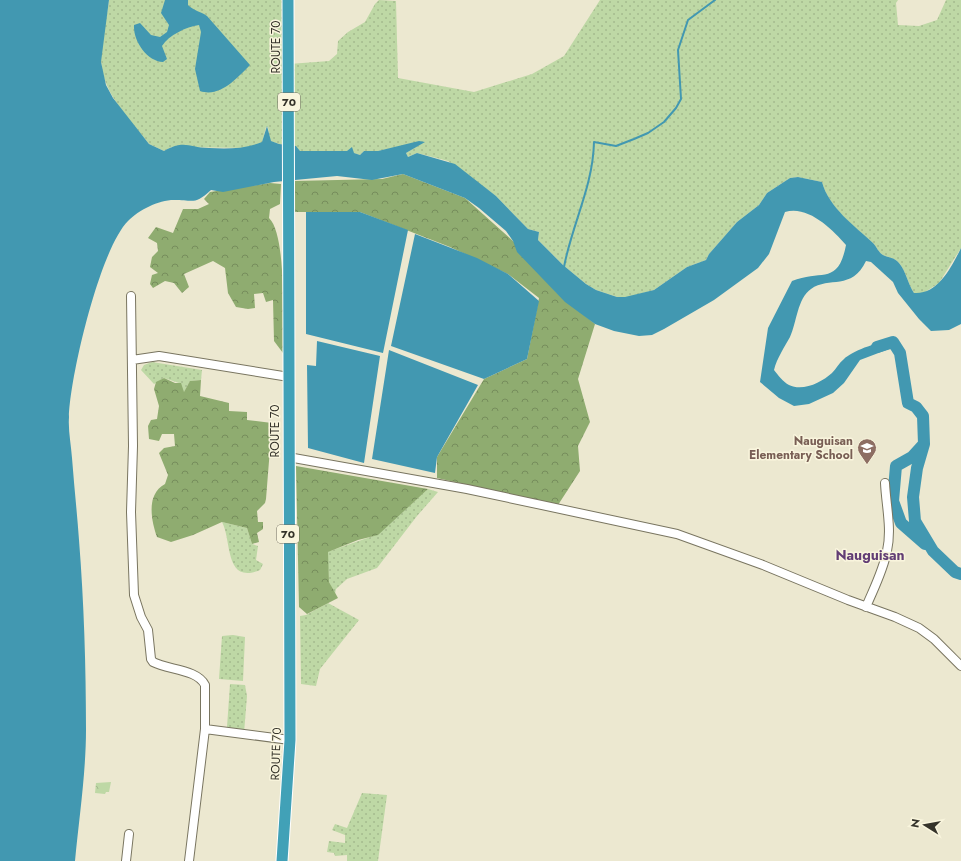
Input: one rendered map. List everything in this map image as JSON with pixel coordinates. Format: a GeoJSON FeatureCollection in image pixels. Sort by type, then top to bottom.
{"type":"FeatureCollection","features":[{"type":"Feature","properties":{"kind":"highway","name":"ROUTE 70"},"geometry":{"type":"LineString","coordinates":[[282,861],[290,740],[288,457],[288,0]]}},
{"type":"Feature","properties":{"kind":"street"},"geometry":{"type":"LineString","coordinates":[[131,296],[131,512],[134,595],[148,630],[153,662],[192,674],[202,680],[205,685],[205,730],[189,861]]}},
{"type":"Feature","properties":{"kind":"street"},"geometry":{"type":"LineString","coordinates":[[132,360],[159,356],[289,377]]}},
{"type":"Feature","properties":{"kind":"street"},"geometry":{"type":"LineString","coordinates":[[288,457],[467,489],[677,534],[763,564],[919,628],[957,656],[961,666]]}},
{"type":"Feature","properties":{"kind":"street"},"geometry":{"type":"LineString","coordinates":[[866,606],[884,564],[888,550],[889,535],[885,483]]}},
{"type":"Feature","properties":{"kind":"street"},"geometry":{"type":"LineString","coordinates":[[205,730],[290,740]]}},
{"type":"Feature","properties":{"kind":"street"},"geometry":{"type":"LineString","coordinates":[[126,861],[129,834]]}},
{"type":"Feature","properties":{"kind":"green space"},"geometry":{"type":"Polygon","coordinates":[[[109,0],[288,0],[289,64],[329,61],[337,54],[338,41],[348,32],[365,22],[375,4],[379,0],[396,1],[398,78],[474,92],[532,74],[564,56],[600,0],[898,0],[896,3],[898,25],[919,26],[937,20],[946,0],[961,0],[961,248],[939,283],[922,294],[914,293],[899,263],[882,254],[873,243],[843,216],[830,200],[822,182],[798,177],[790,178],[767,193],[759,205],[737,222],[709,254],[706,260],[687,267],[654,290],[625,298],[617,297],[596,290],[586,284],[563,265],[538,240],[539,232],[528,229],[496,196],[448,161],[417,153],[408,157],[406,153],[424,142],[378,151],[364,151],[360,155],[347,151],[300,151],[295,146],[270,141],[268,127],[266,127],[262,143],[248,148],[172,147],[164,151],[149,144],[112,96],[103,73],[101,53],[109,0]]]}},
{"type":"Feature","properties":{"kind":"green space"},"geometry":{"type":"Polygon","coordinates":[[[403,174],[465,198],[513,241],[556,292],[595,324],[578,379],[590,422],[578,446],[580,471],[558,505],[437,478],[437,457],[484,379],[527,359],[539,298],[508,274],[450,247],[360,212],[295,212],[293,181],[382,179],[403,174]]]}},
{"type":"Feature","properties":{"kind":"green space"},"geometry":{"type":"Polygon","coordinates":[[[270,183],[281,184],[280,204],[270,209],[269,218],[274,225],[280,247],[283,309],[285,318],[283,353],[274,341],[273,300],[266,302],[263,293],[254,294],[255,308],[248,309],[236,307],[228,293],[225,268],[213,261],[184,274],[189,287],[182,293],[174,283],[165,281],[153,288],[150,284],[152,275],[158,273],[150,267],[152,257],[158,251],[157,243],[148,238],[156,227],[173,233],[183,209],[198,209],[209,204],[204,199],[210,192],[270,183]]]}},
{"type":"Feature","properties":{"kind":"green space"},"geometry":{"type":"Polygon","coordinates":[[[152,362],[202,370],[201,380],[190,381],[184,393],[179,383],[164,378],[154,384],[141,370],[144,365],[152,362]]]}},
{"type":"Feature","properties":{"kind":"green space"},"geometry":{"type":"Polygon","coordinates":[[[164,378],[175,383],[181,383],[184,392],[190,381],[201,380],[200,396],[229,403],[229,411],[247,412],[247,420],[272,423],[266,499],[265,503],[257,511],[258,522],[263,522],[263,529],[257,533],[259,542],[252,544],[247,528],[222,522],[193,535],[171,542],[157,537],[152,515],[153,501],[159,488],[165,484],[168,475],[159,453],[164,448],[175,446],[174,434],[162,434],[159,441],[149,439],[148,426],[151,420],[157,419],[159,406],[154,389],[156,382],[164,378]]]}},
{"type":"Feature","properties":{"kind":"green space"},"geometry":{"type":"Polygon","coordinates":[[[296,466],[428,489],[378,535],[358,540],[328,552],[329,582],[338,598],[307,614],[299,607],[296,466]]]}},
{"type":"Feature","properties":{"kind":"green space"},"geometry":{"type":"Polygon","coordinates":[[[428,489],[438,492],[417,516],[377,568],[347,579],[336,589],[335,594],[329,582],[327,552],[373,536],[388,525],[428,489]]]}},
{"type":"Feature","properties":{"kind":"green space"},"geometry":{"type":"Polygon","coordinates":[[[222,522],[247,528],[252,544],[258,546],[256,560],[263,564],[260,570],[248,573],[240,571],[235,566],[231,558],[222,522]]]}},
{"type":"Feature","properties":{"kind":"green space"},"geometry":{"type":"Polygon","coordinates":[[[328,603],[359,620],[320,669],[316,686],[301,684],[300,616],[306,615],[328,603]]]}},
{"type":"Feature","properties":{"kind":"green space"},"geometry":{"type":"Polygon","coordinates":[[[233,635],[245,637],[243,681],[219,679],[222,636],[233,635]]]}},
{"type":"Feature","properties":{"kind":"green space"},"geometry":{"type":"Polygon","coordinates":[[[230,684],[245,685],[247,696],[244,733],[227,727],[230,684]]]}},
{"type":"Feature","properties":{"kind":"green space"},"geometry":{"type":"Polygon","coordinates":[[[111,782],[109,792],[106,792],[105,794],[95,793],[96,783],[111,782]]]}},
{"type":"Feature","properties":{"kind":"green space"},"geometry":{"type":"Polygon","coordinates":[[[362,793],[387,795],[378,861],[347,861],[347,855],[335,856],[334,853],[327,852],[329,841],[345,843],[345,835],[332,830],[335,824],[347,828],[362,793]]]}},
{"type":"Feature","properties":{"kind":"water"},"geometry":{"type":"Polygon","coordinates":[[[0,0],[109,0],[101,62],[106,85],[113,98],[149,144],[164,151],[177,145],[202,148],[236,148],[249,146],[262,142],[267,126],[271,141],[279,144],[296,146],[300,151],[347,151],[352,147],[354,153],[360,155],[364,151],[378,151],[419,141],[425,142],[406,153],[408,157],[417,153],[455,164],[496,196],[528,229],[539,232],[538,240],[563,265],[586,284],[596,290],[617,297],[625,297],[654,290],[687,267],[706,260],[709,254],[737,222],[759,205],[767,193],[790,178],[798,177],[822,182],[830,200],[843,216],[873,243],[882,254],[899,263],[914,293],[923,292],[937,284],[949,271],[961,248],[961,324],[949,330],[931,331],[898,293],[893,282],[871,262],[866,261],[854,276],[847,280],[818,285],[806,293],[800,305],[790,337],[774,370],[789,385],[794,387],[806,387],[818,383],[828,376],[842,361],[853,353],[874,344],[893,342],[889,349],[860,360],[844,383],[833,393],[809,404],[794,406],[779,398],[760,382],[768,328],[792,281],[827,274],[833,271],[843,258],[846,245],[834,232],[819,220],[802,212],[785,212],[769,254],[758,268],[714,300],[664,329],[652,335],[639,336],[614,331],[595,324],[565,302],[517,252],[513,241],[506,231],[465,198],[403,174],[372,180],[337,176],[274,182],[223,192],[211,190],[198,200],[168,200],[143,210],[128,221],[117,236],[97,285],[81,344],[75,373],[69,417],[82,587],[86,706],[85,762],[75,861],[0,861],[0,0]]]}},
{"type":"Feature","properties":{"kind":"water"},"geometry":{"type":"Polygon","coordinates":[[[165,0],[188,0],[188,5],[207,16],[250,65],[228,86],[214,92],[200,91],[195,69],[201,32],[199,25],[178,32],[165,42],[162,46],[167,59],[163,62],[152,58],[142,49],[134,31],[134,25],[140,23],[151,35],[160,37],[167,32],[169,25],[161,13],[165,0]]]}},
{"type":"Feature","properties":{"kind":"water"},"geometry":{"type":"Polygon","coordinates":[[[306,212],[360,212],[408,230],[383,353],[306,334],[306,212]]]}},
{"type":"Feature","properties":{"kind":"water"},"geometry":{"type":"Polygon","coordinates":[[[415,234],[477,258],[508,274],[539,301],[527,359],[484,379],[391,346],[415,234]]]}},
{"type":"Feature","properties":{"kind":"water"},"geometry":{"type":"Polygon","coordinates":[[[317,341],[380,356],[364,463],[308,448],[307,365],[316,366],[317,341]]]}},
{"type":"Feature","properties":{"kind":"water"},"geometry":{"type":"Polygon","coordinates":[[[389,350],[478,385],[437,457],[435,473],[372,459],[389,350]]]}},
{"type":"Feature","properties":{"kind":"waterway"},"geometry":{"type":"LineString","coordinates":[[564,267],[590,174],[594,142],[616,146],[634,139],[648,133],[664,122],[676,108],[681,99],[678,50],[688,20],[715,0]]}},
{"type":"Feature","properties":{"kind":"waterway"},"geometry":{"type":"LineString","coordinates":[[877,347],[893,342],[900,353],[908,403],[916,407],[923,416],[924,444],[917,468],[913,497],[915,521],[933,551],[955,572],[961,574]]}},
{"type":"Feature","properties":{"kind":"waterway"},"geometry":{"type":"LineString","coordinates":[[922,446],[912,457],[896,466],[893,501],[901,523],[925,544]]}},
{"type":"Feature","properties":{"kind":"place","name":"Nauguisan Elementary School"},"geometry":{"type":"Point","coordinates":[867,465]}},
{"type":"Feature","properties":{"kind":"district","name":"Nauguisan"},"geometry":{"type":"Point","coordinates":[870,555]}}]}
